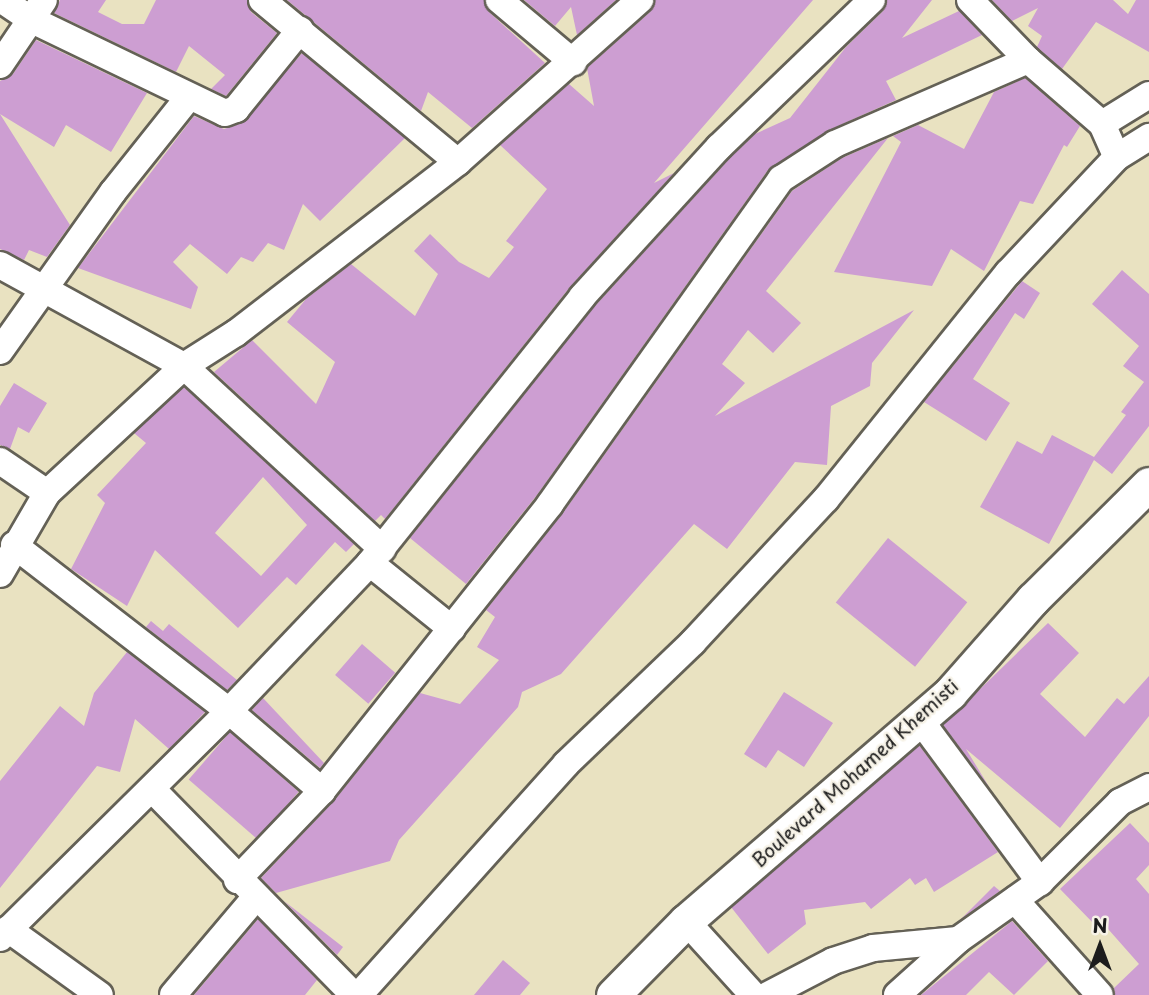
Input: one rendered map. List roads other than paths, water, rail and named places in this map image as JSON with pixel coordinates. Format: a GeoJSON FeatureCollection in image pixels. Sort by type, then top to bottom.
{"type":"FeatureCollection","features":[{"type":"Feature","properties":{"kind":"main road","name":"Boulevard Mohamed Khemisti"},"geometry":{"type":"LineString","coordinates":[[613,995],[686,921],[920,720],[1149,484]]}},
{"type":"Feature","properties":{"kind":"street"},"geometry":{"type":"LineString","coordinates":[[2,0],[37,10],[188,98],[225,113],[236,109],[300,30]]}},
{"type":"Feature","properties":{"kind":"street"},"geometry":{"type":"LineString","coordinates":[[262,0],[457,162]]}},
{"type":"Feature","properties":{"kind":"street"},"geometry":{"type":"LineString","coordinates":[[499,0],[573,62]]}},
{"type":"Feature","properties":{"kind":"street"},"geometry":{"type":"LineString","coordinates":[[0,574],[14,545],[47,493],[184,366],[236,333],[457,162],[640,0]]}},
{"type":"Feature","properties":{"kind":"street"},"geometry":{"type":"LineString","coordinates":[[100,995],[4,933],[229,711],[376,556],[582,297],[719,146],[872,0]]}},
{"type":"Feature","properties":{"kind":"street"},"geometry":{"type":"LineString","coordinates":[[970,0],[1028,60],[1102,124],[1117,157]]}},
{"type":"Feature","properties":{"kind":"street"},"geometry":{"type":"LineString","coordinates":[[0,65],[37,10]]}},
{"type":"Feature","properties":{"kind":"street"},"geometry":{"type":"LineString","coordinates":[[173,995],[246,889],[550,504],[781,179],[825,149],[1028,60]]}},
{"type":"Feature","properties":{"kind":"street"},"geometry":{"type":"LineString","coordinates":[[1102,124],[1149,95]]}},
{"type":"Feature","properties":{"kind":"street"},"geometry":{"type":"LineString","coordinates":[[0,351],[45,286],[188,98]]}},
{"type":"Feature","properties":{"kind":"street"},"geometry":{"type":"LineString","coordinates":[[359,995],[446,904],[566,764],[693,642],[826,499],[1008,273],[1117,157],[1149,137]]}},
{"type":"Feature","properties":{"kind":"street"},"geometry":{"type":"LineString","coordinates":[[0,265],[45,286],[184,366],[452,629]]}},
{"type":"Feature","properties":{"kind":"street"},"geometry":{"type":"LineString","coordinates":[[0,461],[47,493]]}},
{"type":"Feature","properties":{"kind":"street"},"geometry":{"type":"LineString","coordinates":[[14,545],[229,711],[323,791]]}},
{"type":"Feature","properties":{"kind":"street"},"geometry":{"type":"LineString","coordinates":[[920,720],[1040,882]]}},
{"type":"Feature","properties":{"kind":"street"},"geometry":{"type":"LineString","coordinates":[[897,995],[958,940],[1040,882],[1120,802],[1149,787]]}},
{"type":"Feature","properties":{"kind":"street"},"geometry":{"type":"LineString","coordinates":[[152,789],[246,889],[354,995]]}},
{"type":"Feature","properties":{"kind":"street"},"geometry":{"type":"LineString","coordinates":[[1014,901],[1100,995]]}},
{"type":"Feature","properties":{"kind":"street"},"geometry":{"type":"LineString","coordinates":[[686,921],[753,995]]}},
{"type":"Feature","properties":{"kind":"street"},"geometry":{"type":"LineString","coordinates":[[768,995],[833,961],[873,948],[958,940]]}}]}
